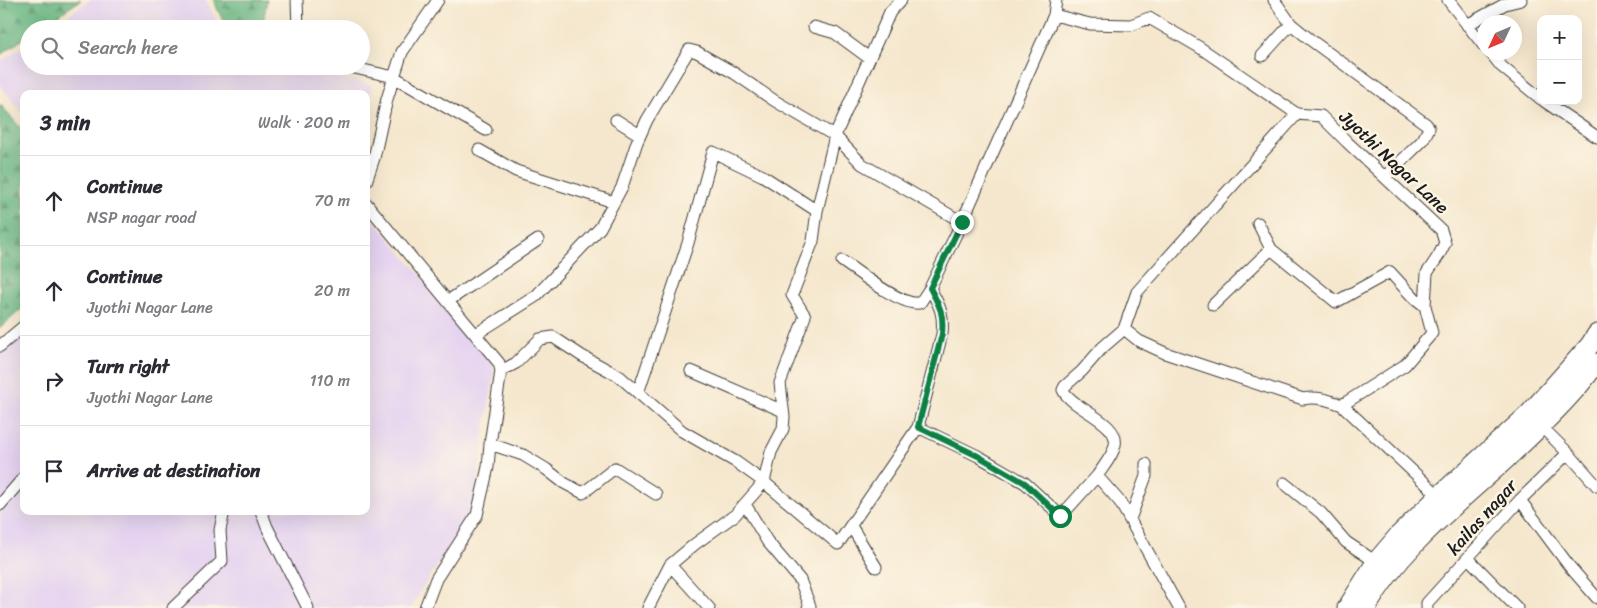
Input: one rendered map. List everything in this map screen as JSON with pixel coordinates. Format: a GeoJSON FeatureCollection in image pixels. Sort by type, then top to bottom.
{"type":"FeatureCollection","features":[{"type":"Feature","properties":{"kind":"main road"},"geometry":{"type":"LineString","coordinates":[[1347,608],[1376,562],[1399,535],[1529,414],[1590,345],[1597,334]]}},
{"type":"Feature","properties":{"kind":"main road"},"geometry":{"type":"LineString","coordinates":[[1366,608],[1374,594],[1404,556],[1447,511],[1540,426],[1575,390],[1597,363]]}},
{"type":"Feature","properties":{"kind":"main road"},"geometry":{"type":"LineString","coordinates":[[1562,377],[1575,390]]}},
{"type":"Feature","properties":{"kind":"street"},"geometry":{"type":"LineString","coordinates":[[297,0],[298,20]]}},
{"type":"Feature","properties":{"kind":"street"},"geometry":{"type":"LineString","coordinates":[[370,170],[387,99],[402,52],[436,3],[424,0]]}},
{"type":"Feature","properties":{"kind":"street"},"geometry":{"type":"LineString","coordinates":[[648,608],[670,564],[735,515],[764,482],[771,452],[783,429],[784,417],[780,383],[805,316],[792,296],[813,242],[817,211],[835,136],[890,12],[901,0]]}},
{"type":"Feature","properties":{"kind":"street"},"geometry":{"type":"LineString","coordinates":[[842,261],[886,291],[913,304],[920,304],[930,288],[962,222],[1054,15],[1056,0]]}},
{"type":"Feature","properties":{"kind":"street"},"geometry":{"type":"LineString","coordinates":[[1274,0],[1292,24],[1312,41],[1429,128],[1423,140],[1384,177]]}},
{"type":"Feature","properties":{"kind":"street"},"geometry":{"type":"LineString","coordinates":[[1448,0],[1477,37]]}},
{"type":"Feature","properties":{"kind":"street"},"geometry":{"type":"LineString","coordinates":[[1467,25],[1505,4],[1521,0]]}},
{"type":"Feature","properties":{"kind":"street","name":"Jyothi Nagar Lane"},"geometry":{"type":"LineString","coordinates":[[1054,15],[1090,24],[1131,25],[1149,18],[1199,47],[1298,114],[1321,116],[1441,230],[1444,243],[1440,255],[1427,273],[1425,306],[1432,333],[1405,365],[1342,405]]}},
{"type":"Feature","properties":{"kind":"street"},"geometry":{"type":"LineString","coordinates":[[1262,56],[1292,24]]}},
{"type":"Feature","properties":{"kind":"street"},"geometry":{"type":"LineString","coordinates":[[814,27],[835,33],[870,58]]}},
{"type":"Feature","properties":{"kind":"street"},"geometry":{"type":"LineString","coordinates":[[476,334],[536,296],[600,228],[622,187],[647,120],[689,50],[697,52],[734,73],[775,101],[835,136],[862,164],[962,222]]}},
{"type":"Feature","properties":{"kind":"street"},"geometry":{"type":"LineString","coordinates":[[1496,60],[1537,96]]}},
{"type":"Feature","properties":{"kind":"street"},"geometry":{"type":"LineString","coordinates":[[370,72],[394,77],[486,130]]}},
{"type":"Feature","properties":{"kind":"street"},"geometry":{"type":"LineString","coordinates":[[1550,105],[1597,137]]}},
{"type":"Feature","properties":{"kind":"street"},"geometry":{"type":"LineString","coordinates":[[918,427],[978,456],[1025,483],[1060,516],[1097,476],[1114,450],[1116,439],[1110,428],[1068,398],[1063,388],[1082,371],[1102,348],[1124,329],[1136,292],[1298,114]]}},
{"type":"Feature","properties":{"kind":"street"},"geometry":{"type":"LineString","coordinates":[[616,120],[640,135]]}},
{"type":"Feature","properties":{"kind":"street"},"geometry":{"type":"LineString","coordinates":[[479,150],[516,171],[614,202]]}},
{"type":"Feature","properties":{"kind":"street"},"geometry":{"type":"LineString","coordinates":[[638,393],[688,243],[713,152],[764,176],[817,211]]}},
{"type":"Feature","properties":{"kind":"street"},"geometry":{"type":"LineString","coordinates":[[370,208],[500,363],[502,371],[488,467],[477,514],[436,580],[425,608]]}},
{"type":"Feature","properties":{"kind":"street"},"geometry":{"type":"LineString","coordinates":[[1258,222],[1272,249],[1336,302],[1390,272],[1412,296],[1425,306]]}},
{"type":"Feature","properties":{"kind":"street"},"geometry":{"type":"LineString","coordinates":[[448,301],[538,240]]}},
{"type":"Feature","properties":{"kind":"street"},"geometry":{"type":"LineString","coordinates":[[1213,305],[1272,249]]}},
{"type":"Feature","properties":{"kind":"street"},"geometry":{"type":"LineString","coordinates":[[502,371],[516,363],[540,339],[553,337],[582,356],[619,376],[682,431],[736,462],[764,482],[838,544],[918,427],[942,334],[943,318],[930,288]]}},
{"type":"Feature","properties":{"kind":"street"},"geometry":{"type":"LineString","coordinates":[[0,346],[20,329]]}},
{"type":"Feature","properties":{"kind":"street"},"geometry":{"type":"LineString","coordinates":[[1124,329],[1139,341],[1165,352],[1303,399],[1312,397],[1324,398],[1342,405],[1439,496]]}},
{"type":"Feature","properties":{"kind":"street"},"geometry":{"type":"LineString","coordinates":[[691,372],[783,411]]}},
{"type":"Feature","properties":{"kind":"street"},"geometry":{"type":"LineString","coordinates":[[1540,426],[1568,453],[1597,486]]}},
{"type":"Feature","properties":{"kind":"street"},"geometry":{"type":"LineString","coordinates":[[490,444],[523,455],[583,493],[615,468],[656,494]]}},
{"type":"Feature","properties":{"kind":"street","name":"kailas nagar"},"geometry":{"type":"LineString","coordinates":[[1427,608],[1428,603],[1520,500],[1568,453]]}},
{"type":"Feature","properties":{"kind":"street"},"geometry":{"type":"LineString","coordinates":[[1130,520],[1146,476],[1146,464]]}},
{"type":"Feature","properties":{"kind":"street"},"geometry":{"type":"LineString","coordinates":[[1097,476],[1120,502],[1179,608]]}},
{"type":"Feature","properties":{"kind":"street"},"geometry":{"type":"LineString","coordinates":[[0,505],[20,482]]}},
{"type":"Feature","properties":{"kind":"street"},"geometry":{"type":"LineString","coordinates":[[1284,483],[1321,513],[1346,542],[1376,562]]}},
{"type":"Feature","properties":{"kind":"street"},"geometry":{"type":"LineString","coordinates":[[1520,500],[1570,567],[1597,598]]}},
{"type":"Feature","properties":{"kind":"street"},"geometry":{"type":"LineString","coordinates":[[745,504],[767,541],[800,580],[810,606],[808,608]]}},
{"type":"Feature","properties":{"kind":"street"},"geometry":{"type":"LineString","coordinates":[[173,608],[222,561],[220,530],[223,515]]}},
{"type":"Feature","properties":{"kind":"street"},"geometry":{"type":"LineString","coordinates":[[262,515],[308,608]]}},
{"type":"Feature","properties":{"kind":"street"},"geometry":{"type":"LineString","coordinates":[[851,526],[876,567]]}},
{"type":"Feature","properties":{"kind":"street"},"geometry":{"type":"LineString","coordinates":[[1468,558],[1518,608]]}},
{"type":"Feature","properties":{"kind":"street"},"geometry":{"type":"LineString","coordinates":[[670,564],[709,608]]}},
{"type":"Feature","properties":{"kind":"shaded area"},"geometry":{"type":"Polygon","coordinates":[[[90,0],[206,0],[216,20],[61,20],[90,0]]]}},
{"type":"Feature","properties":{"kind":"shaded area"},"geometry":{"type":"Polygon","coordinates":[[[20,48],[20,75],[330,75],[372,85],[370,94],[370,90],[20,90],[20,110],[0,85],[0,62],[20,48]]]}},
{"type":"Feature","properties":{"kind":"shaded area"},"geometry":{"type":"Polygon","coordinates":[[[370,216],[491,359],[494,373],[481,452],[475,506],[413,603],[412,608],[0,608],[0,355],[20,337],[20,515],[370,515],[370,216]]]}},
{"type":"Feature","properties":{"kind":"green space"},"geometry":{"type":"Polygon","coordinates":[[[0,0],[81,0],[51,20],[20,20],[20,41],[0,55],[0,0]]]}},
{"type":"Feature","properties":{"kind":"green space"},"geometry":{"type":"Polygon","coordinates":[[[213,0],[267,0],[264,20],[223,20],[213,0]]]}},
{"type":"Feature","properties":{"kind":"green space"},"geometry":{"type":"Polygon","coordinates":[[[0,104],[20,127],[20,310],[0,328],[0,104]]]}},
{"type":"Feature","properties":{"kind":"route"},"geometry":{"type":"LineString","coordinates":[[962,222],[930,288],[943,318],[942,334],[918,427],[978,456],[1025,483],[1060,516]]}}]}
